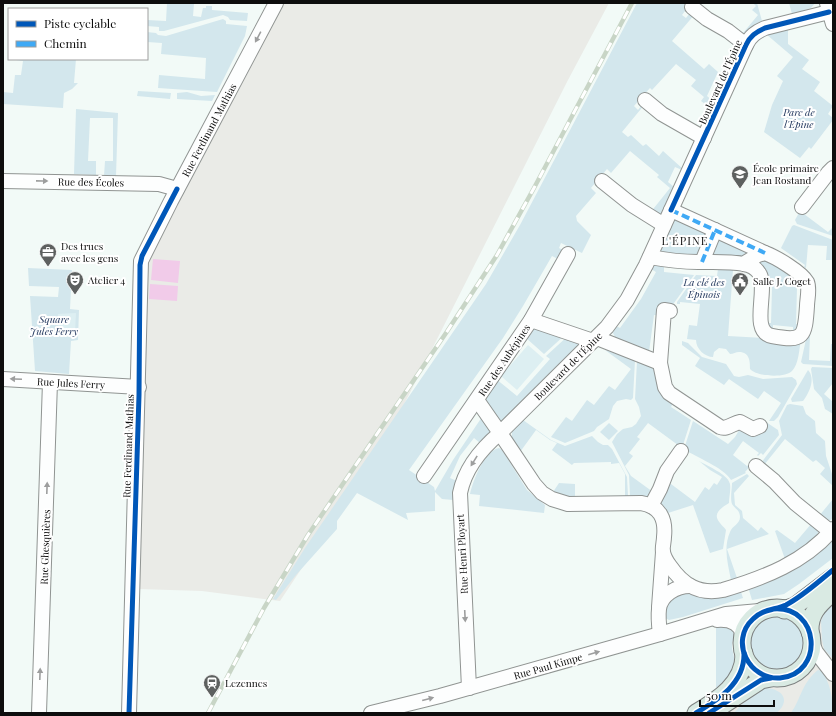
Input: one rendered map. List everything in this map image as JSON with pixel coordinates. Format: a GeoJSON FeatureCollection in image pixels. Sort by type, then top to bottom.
{"type":"FeatureCollection","features":[{"type":"Feature","properties":{"kind":"main road"},"geometry":{"type":"LineString","coordinates":[[696,713],[722,696],[735,683],[742,670],[744,659],[742,642],[748,625],[753,619],[762,612],[795,606],[833,577]]}},
{"type":"Feature","properties":{"kind":"main road"},"geometry":{"type":"LineString","coordinates":[[709,713],[761,680],[787,677],[801,669],[810,656],[810,622],[814,612],[833,592]]}},
{"type":"Feature","properties":{"kind":"main road"},"geometry":{"type":"LineString","coordinates":[[776,610],[795,614],[801,619],[811,636]]}},
{"type":"Feature","properties":{"kind":"main road"},"geometry":{"type":"LineString","coordinates":[[744,654],[754,669],[760,674],[771,678]]}},
{"type":"Feature","properties":{"kind":"street","name":"Rue Ferdinand Mathias"},"geometry":{"type":"LineString","coordinates":[[129,713],[139,387],[141,261],[177,189],[276,3]]}},
{"type":"Feature","properties":{"kind":"street"},"geometry":{"type":"LineString","coordinates":[[692,6],[706,19],[728,31],[746,45]]}},
{"type":"Feature","properties":{"kind":"street","name":"Boulevard de l'Épine"},"geometry":{"type":"LineString","coordinates":[[500,433],[595,340],[613,321],[625,304],[650,257],[746,45],[754,34],[762,30],[830,13]]}},
{"type":"Feature","properties":{"kind":"street"},"geometry":{"type":"LineString","coordinates":[[645,100],[662,114],[704,138]]}},
{"type":"Feature","properties":{"kind":"street"},"geometry":{"type":"LineString","coordinates":[[802,207],[833,168]]}},
{"type":"Feature","properties":{"kind":"street","name":"Rue des Écoles"},"geometry":{"type":"LineString","coordinates":[[3,181],[159,184],[177,189]]}},
{"type":"Feature","properties":{"kind":"street"},"geometry":{"type":"LineString","coordinates":[[602,181],[632,205],[664,225]]}},
{"type":"Feature","properties":{"kind":"street"},"geometry":{"type":"LineString","coordinates":[[650,257],[743,264],[755,269],[761,277],[761,324],[763,332],[772,336],[792,339],[803,334],[806,325],[808,287],[807,283],[802,277],[785,263],[773,256],[671,210]]}},
{"type":"Feature","properties":{"kind":"street"},"geometry":{"type":"LineString","coordinates":[[702,262],[715,230]]}},
{"type":"Feature","properties":{"kind":"street"},"geometry":{"type":"LineString","coordinates":[[743,264],[758,255],[765,253]]}},
{"type":"Feature","properties":{"kind":"street","name":"Rue des Aubépines"},"geometry":{"type":"LineString","coordinates":[[424,476],[531,320],[568,254]]}},
{"type":"Feature","properties":{"kind":"street"},"geometry":{"type":"LineString","coordinates":[[670,311],[664,310],[660,363],[665,387],[669,393],[720,427],[726,428],[740,422],[753,429],[760,426]]}},
{"type":"Feature","properties":{"kind":"street","name":"Rue des Aubépines"},"geometry":{"type":"LineString","coordinates":[[531,320],[595,340],[660,363]]}},
{"type":"Feature","properties":{"kind":"street","name":"Rue Jules Ferry"},"geometry":{"type":"LineString","coordinates":[[3,379],[139,387]]}},
{"type":"Feature","properties":{"kind":"street","name":"Rue Ghesquières"},"geometry":{"type":"LineString","coordinates":[[39,713],[50,382]]}},
{"type":"Feature","properties":{"kind":"street","name":"Rue des Aubépines"},"geometry":{"type":"LineString","coordinates":[[477,400],[500,433]]}},
{"type":"Feature","properties":{"kind":"street"},"geometry":{"type":"LineString","coordinates":[[500,433],[534,484],[542,493],[552,499],[568,504],[641,503],[651,506],[659,512],[664,521],[665,532],[659,608],[660,634]]}},
{"type":"Feature","properties":{"kind":"street","name":"Rue Henri Ployart"},"geometry":{"type":"LineString","coordinates":[[469,688],[460,493],[473,462],[484,447],[500,433]]}},
{"type":"Feature","properties":{"kind":"street"},"geometry":{"type":"LineString","coordinates":[[651,506],[667,471],[681,451]]}},
{"type":"Feature","properties":{"kind":"street"},"geometry":{"type":"LineString","coordinates":[[663,551],[668,563],[681,581],[690,586],[707,591],[718,591],[757,578],[790,564],[803,557],[816,547],[832,530],[795,503],[774,481],[756,466]]}},
{"type":"Feature","properties":{"kind":"street"},"geometry":{"type":"LineString","coordinates":[[659,608],[663,599],[670,592],[680,587],[690,586]]}},
{"type":"Feature","properties":{"kind":"street","name":"Rue Paul Kimpe"},"geometry":{"type":"LineString","coordinates":[[371,713],[390,711],[735,612],[776,610]]}},
{"type":"Feature","properties":{"kind":"street","name":"Rue Paul Kimpe"},"geometry":{"type":"LineString","coordinates":[[704,621],[732,621],[740,626],[744,635]]}},
{"type":"Feature","properties":{"kind":"street"},"geometry":{"type":"LineString","coordinates":[[811,636],[816,652],[833,674]]}},
{"type":"Feature","properties":{"kind":"shaded area"},"geometry":{"type":"Polygon","coordinates":[[[282,3],[609,3],[568,80],[383,446],[280,601],[202,591],[138,589],[144,433],[145,263],[282,3]]]}},
{"type":"Feature","properties":{"kind":"shaded area"},"geometry":{"type":"Polygon","coordinates":[[[153,259],[180,261],[178,283],[151,280],[153,259]]]}},
{"type":"Feature","properties":{"kind":"shaded area"},"geometry":{"type":"Polygon","coordinates":[[[150,284],[178,286],[177,301],[149,299],[150,284]]]}},
{"type":"Feature","properties":{"kind":"shaded area"},"geometry":{"type":"Polygon","coordinates":[[[76,313],[75,332],[58,332],[58,314],[76,313]]]}},
{"type":"Feature","properties":{"kind":"shaded area"},"geometry":{"type":"Polygon","coordinates":[[[528,345],[544,359],[517,390],[501,376],[528,345]]]}},
{"type":"Feature","properties":{"kind":"shaded area"},"geometry":{"type":"Polygon","coordinates":[[[833,604],[833,713],[702,713],[727,697],[780,654],[833,604]]]}},
{"type":"Feature","properties":{"kind":"green space"},"geometry":{"type":"Polygon","coordinates":[[[167,3],[194,4],[193,16],[201,17],[203,8],[206,8],[206,6],[212,6],[212,10],[248,13],[247,21],[230,20],[228,17],[223,15],[164,31],[159,31],[159,27],[148,26],[148,20],[166,21],[167,3]]]}},
{"type":"Feature","properties":{"kind":"green space"},"geometry":{"type":"Polygon","coordinates":[[[637,3],[691,3],[682,15],[686,18],[690,13],[695,14],[672,41],[704,69],[709,64],[718,72],[707,96],[713,101],[710,108],[701,101],[704,97],[691,86],[696,80],[676,64],[652,90],[650,88],[634,106],[638,110],[645,104],[622,132],[628,137],[631,135],[643,146],[646,144],[659,156],[663,151],[683,169],[682,170],[675,167],[668,182],[674,187],[660,218],[650,213],[670,188],[657,177],[659,175],[630,151],[611,173],[607,169],[591,188],[596,193],[576,216],[577,221],[591,235],[582,253],[561,243],[559,248],[563,250],[560,260],[552,256],[503,338],[409,470],[434,487],[435,491],[453,460],[484,414],[493,431],[480,443],[474,438],[460,456],[450,478],[457,481],[453,500],[442,499],[435,492],[435,511],[406,513],[408,520],[357,493],[337,521],[337,529],[276,600],[273,599],[305,548],[486,284],[520,225],[637,3]]]}},
{"type":"Feature","properties":{"kind":"green space"},"geometry":{"type":"Polygon","coordinates":[[[753,3],[757,3],[762,21],[743,33],[758,15],[752,10],[756,6],[753,3]]]}},
{"type":"Feature","properties":{"kind":"green space"},"geometry":{"type":"Polygon","coordinates":[[[789,3],[815,3],[811,8],[792,14],[789,3]]]}},
{"type":"Feature","properties":{"kind":"green space"},"geometry":{"type":"Polygon","coordinates":[[[223,19],[226,21],[226,24],[247,26],[245,36],[217,92],[158,88],[159,75],[205,79],[206,58],[161,54],[162,43],[148,42],[148,32],[166,36],[223,19]]]}},
{"type":"Feature","properties":{"kind":"green space","name":"Parc de l'Épine"},"geometry":{"type":"Polygon","coordinates":[[[788,30],[788,44],[809,60],[802,69],[820,82],[814,91],[833,106],[828,114],[833,118],[833,120],[811,149],[809,147],[800,158],[764,132],[772,105],[783,81],[777,76],[793,57],[766,34],[788,30]]]}},
{"type":"Feature","properties":{"kind":"green space"},"geometry":{"type":"Polygon","coordinates":[[[16,60],[76,60],[74,83],[78,83],[72,89],[64,93],[63,108],[3,104],[3,92],[13,93],[15,75],[21,75],[23,61],[16,60]]]}},
{"type":"Feature","properties":{"kind":"green space"},"geometry":{"type":"Polygon","coordinates":[[[138,91],[171,93],[170,99],[137,96],[138,91]]]}},
{"type":"Feature","properties":{"kind":"green space"},"geometry":{"type":"Polygon","coordinates":[[[187,92],[201,96],[215,95],[212,101],[177,99],[177,93],[187,92]]]}},
{"type":"Feature","properties":{"kind":"green space"},"geometry":{"type":"Polygon","coordinates":[[[76,109],[118,113],[116,176],[104,176],[105,161],[113,161],[113,118],[90,118],[88,161],[96,161],[96,175],[74,174],[76,109]]]}},
{"type":"Feature","properties":{"kind":"green space"},"geometry":{"type":"Polygon","coordinates":[[[800,211],[828,232],[833,227],[833,236],[797,224],[795,220],[800,211]]]}},
{"type":"Feature","properties":{"kind":"green space"},"geometry":{"type":"Polygon","coordinates":[[[676,219],[707,231],[700,256],[661,253],[660,250],[674,220],[676,219]]]}},
{"type":"Feature","properties":{"kind":"green space"},"geometry":{"type":"Polygon","coordinates":[[[794,225],[833,240],[833,260],[826,260],[827,246],[808,245],[806,268],[804,267],[805,265],[781,248],[792,226],[794,225]]]}},
{"type":"Feature","properties":{"kind":"green space"},"geometry":{"type":"Polygon","coordinates":[[[720,237],[754,253],[740,260],[712,259],[720,237]]]}},
{"type":"Feature","properties":{"kind":"green space"},"geometry":{"type":"Polygon","coordinates":[[[766,257],[780,265],[805,288],[797,288],[796,324],[803,325],[793,334],[793,327],[773,325],[773,333],[764,323],[771,323],[772,287],[765,286],[752,264],[766,257]]]}},
{"type":"Feature","properties":{"kind":"green space"},"geometry":{"type":"Polygon","coordinates":[[[655,265],[664,265],[664,272],[694,275],[674,303],[661,316],[654,315],[649,352],[617,341],[613,333],[616,326],[620,328],[641,299],[656,272],[651,269],[655,265]]]}},
{"type":"Feature","properties":{"kind":"green space","name":"Square Jules Ferry"},"geometry":{"type":"Polygon","coordinates":[[[28,268],[72,270],[70,309],[79,310],[78,340],[71,341],[69,374],[35,371],[30,296],[58,297],[59,287],[29,286],[28,268]]]}},
{"type":"Feature","properties":{"kind":"green space","name":"La clé des Épinois"},"geometry":{"type":"Polygon","coordinates":[[[718,269],[733,270],[728,336],[801,340],[797,360],[792,371],[778,376],[759,374],[750,369],[749,358],[743,352],[730,354],[726,349],[719,348],[714,352],[713,357],[710,357],[699,349],[696,340],[687,339],[689,325],[697,326],[700,304],[680,302],[680,304],[677,304],[677,302],[696,275],[717,276],[718,269]]]}},
{"type":"Feature","properties":{"kind":"green space"},"geometry":{"type":"Polygon","coordinates":[[[531,327],[566,334],[544,354],[525,337],[531,327]]]}},
{"type":"Feature","properties":{"kind":"green space"},"geometry":{"type":"Polygon","coordinates":[[[569,335],[580,343],[580,345],[501,423],[484,402],[487,393],[496,379],[517,396],[550,359],[546,356],[569,335]]]}},
{"type":"Feature","properties":{"kind":"green space"},"geometry":{"type":"Polygon","coordinates":[[[807,335],[810,335],[809,360],[830,361],[831,344],[833,344],[833,366],[803,364],[801,362],[807,335]]]}},
{"type":"Feature","properties":{"kind":"green space"},"geometry":{"type":"Polygon","coordinates":[[[682,341],[688,343],[702,357],[726,364],[734,376],[739,377],[748,375],[763,379],[792,377],[796,380],[797,384],[778,417],[774,421],[769,421],[781,403],[764,391],[758,399],[729,379],[724,385],[695,366],[700,358],[682,345],[682,341]]]}},
{"type":"Feature","properties":{"kind":"green space"},"geometry":{"type":"Polygon","coordinates":[[[605,350],[635,360],[633,398],[631,400],[626,399],[617,401],[613,406],[609,419],[597,427],[594,431],[565,443],[551,437],[566,417],[572,421],[587,400],[594,405],[609,386],[615,390],[631,369],[605,350]]]}},
{"type":"Feature","properties":{"kind":"green space"},"geometry":{"type":"Polygon","coordinates":[[[637,361],[654,368],[673,403],[671,407],[691,420],[682,448],[648,423],[637,437],[640,439],[629,453],[633,456],[625,466],[631,476],[653,492],[651,496],[630,496],[629,475],[612,442],[617,434],[623,429],[632,427],[636,424],[641,416],[635,399],[637,361]]]}},
{"type":"Feature","properties":{"kind":"green space"},"geometry":{"type":"Polygon","coordinates":[[[812,367],[833,368],[833,383],[824,394],[833,402],[833,414],[825,409],[822,398],[814,389],[812,367]]]}},
{"type":"Feature","properties":{"kind":"green space"},"geometry":{"type":"Polygon","coordinates":[[[808,370],[812,382],[807,394],[803,401],[792,402],[791,399],[808,370]]]}},
{"type":"Feature","properties":{"kind":"green space"},"geometry":{"type":"Polygon","coordinates":[[[787,405],[803,406],[806,414],[815,421],[816,433],[825,441],[826,456],[833,477],[833,486],[820,474],[825,468],[816,460],[813,462],[785,439],[764,465],[761,463],[782,435],[779,421],[787,405]]]}},
{"type":"Feature","properties":{"kind":"green space"},"geometry":{"type":"Polygon","coordinates":[[[523,420],[551,440],[565,446],[592,436],[603,445],[608,445],[612,449],[627,477],[628,496],[625,496],[625,474],[619,463],[574,463],[572,465],[552,450],[557,443],[550,440],[536,430],[520,452],[512,438],[512,432],[523,420]]]}},
{"type":"Feature","properties":{"kind":"green space"},"geometry":{"type":"Polygon","coordinates":[[[693,421],[728,444],[735,437],[741,427],[759,433],[766,422],[778,430],[779,435],[763,455],[761,453],[758,456],[757,455],[759,453],[743,441],[733,455],[747,466],[753,461],[754,462],[745,472],[746,473],[731,480],[716,467],[684,449],[693,421]]]}},
{"type":"Feature","properties":{"kind":"green space"},"geometry":{"type":"Polygon","coordinates":[[[609,423],[618,431],[609,440],[600,432],[609,423]]]}},
{"type":"Feature","properties":{"kind":"green space"},"geometry":{"type":"Polygon","coordinates":[[[499,448],[502,450],[527,490],[545,505],[544,513],[479,506],[480,495],[470,494],[484,460],[494,450],[499,448]]]}},
{"type":"Feature","properties":{"kind":"green space"},"geometry":{"type":"Polygon","coordinates":[[[699,461],[717,471],[728,480],[730,484],[729,503],[717,513],[718,519],[726,530],[723,549],[710,553],[693,505],[668,513],[660,503],[667,485],[671,484],[695,502],[705,487],[709,490],[714,483],[717,485],[722,477],[699,461]]]}},
{"type":"Feature","properties":{"kind":"green space"},"geometry":{"type":"Polygon","coordinates":[[[747,474],[749,476],[734,493],[735,505],[742,511],[743,518],[758,531],[761,527],[769,534],[727,549],[737,578],[731,580],[726,550],[731,530],[740,519],[738,511],[731,502],[732,483],[747,474]]]}},
{"type":"Feature","properties":{"kind":"green space"},"geometry":{"type":"Polygon","coordinates":[[[559,483],[575,484],[575,497],[569,497],[553,492],[559,483]]]}},
{"type":"Feature","properties":{"kind":"green space"},"geometry":{"type":"Polygon","coordinates":[[[833,499],[833,519],[827,521],[819,516],[833,499]]]}},
{"type":"Feature","properties":{"kind":"green space"},"geometry":{"type":"Polygon","coordinates":[[[812,523],[818,530],[815,538],[805,547],[785,559],[775,531],[777,530],[795,543],[812,523]]]}},
{"type":"Feature","properties":{"kind":"green space"},"geometry":{"type":"Polygon","coordinates":[[[833,539],[833,558],[799,584],[784,594],[752,600],[748,587],[779,577],[799,566],[833,539]]]}},
{"type":"Feature","properties":{"kind":"green space"},"geometry":{"type":"Polygon","coordinates":[[[740,589],[743,598],[683,617],[669,620],[664,617],[665,606],[671,599],[681,593],[740,589]]]}},
{"type":"Feature","properties":{"kind":"green space"},"geometry":{"type":"Polygon","coordinates":[[[833,603],[833,659],[824,649],[821,621],[826,609],[833,603]]]}},
{"type":"Feature","properties":{"kind":"green space"},"geometry":{"type":"Polygon","coordinates":[[[771,614],[783,614],[798,622],[806,637],[806,649],[798,664],[783,672],[771,672],[756,664],[748,649],[748,637],[756,622],[771,614]]]}},
{"type":"Feature","properties":{"kind":"green space"},"geometry":{"type":"Polygon","coordinates":[[[716,627],[723,627],[733,630],[734,634],[732,646],[734,666],[731,674],[716,688],[716,627]]]}},
{"type":"Feature","properties":{"kind":"green space"},"geometry":{"type":"Polygon","coordinates":[[[818,670],[822,671],[829,686],[832,697],[833,713],[791,713],[808,680],[818,670]]]}},
{"type":"Feature","properties":{"kind":"green space"},"geometry":{"type":"Polygon","coordinates":[[[765,688],[776,690],[784,697],[783,705],[777,713],[734,713],[742,704],[765,688]]]}},
{"type":"Feature","properties":{"kind":"railway"},"geometry":{"type":"LineString","coordinates":[[208,713],[264,608],[308,535],[446,333],[497,255],[632,3]]}},
{"type":"Feature","properties":{"kind":"marked path"},"geometry":{"type":"LineString","coordinates":[[671,210],[765,253]]}},
{"type":"Feature","properties":{"kind":"marked path"},"geometry":{"type":"LineString","coordinates":[[702,262],[715,230]]}},
{"type":"Feature","properties":{"kind":"cycle path"},"geometry":{"type":"LineString","coordinates":[[671,210],[749,39],[765,28],[829,12]]}},
{"type":"Feature","properties":{"kind":"cycle path"},"geometry":{"type":"LineString","coordinates":[[129,713],[139,395],[140,265],[142,256],[177,189]]}},
{"type":"Feature","properties":{"kind":"cycle path"},"geometry":{"type":"LineString","coordinates":[[773,609],[789,611],[800,618],[808,628],[811,640],[810,653],[804,665],[795,674],[780,678],[769,677],[759,673],[746,658],[743,648],[743,638],[746,628],[753,619],[761,613],[765,611],[786,605],[810,589],[833,570]]}},
{"type":"Feature","properties":{"kind":"cycle path"},"geometry":{"type":"LineString","coordinates":[[696,713],[721,696],[735,682],[743,664],[744,653]]}},
{"type":"Feature","properties":{"kind":"cycle path"},"geometry":{"type":"LineString","coordinates":[[709,713],[761,680],[771,678]]}},
{"type":"Feature","properties":{"kind":"place","name":"École primaire Jean Rostand"},"geometry":{"type":"Point","coordinates":[740,189]}},
{"type":"Feature","properties":{"kind":"place","name":"Des trucs avec les gens"},"geometry":{"type":"Point","coordinates":[48,267]}},
{"type":"Feature","properties":{"kind":"place","name":"Atelier 4"},"geometry":{"type":"Point","coordinates":[75,295]}},
{"type":"Feature","properties":{"kind":"place","name":"Salle J. Coget"},"geometry":{"type":"Point","coordinates":[740,296]}},
{"type":"Feature","properties":{"kind":"place","name":"Lezennes"},"geometry":{"type":"Point","coordinates":[212,698]}},
{"type":"Feature","properties":{"kind":"district","name":"L'ÉPINE"},"geometry":{"type":"Point","coordinates":[685,241]}}]}
